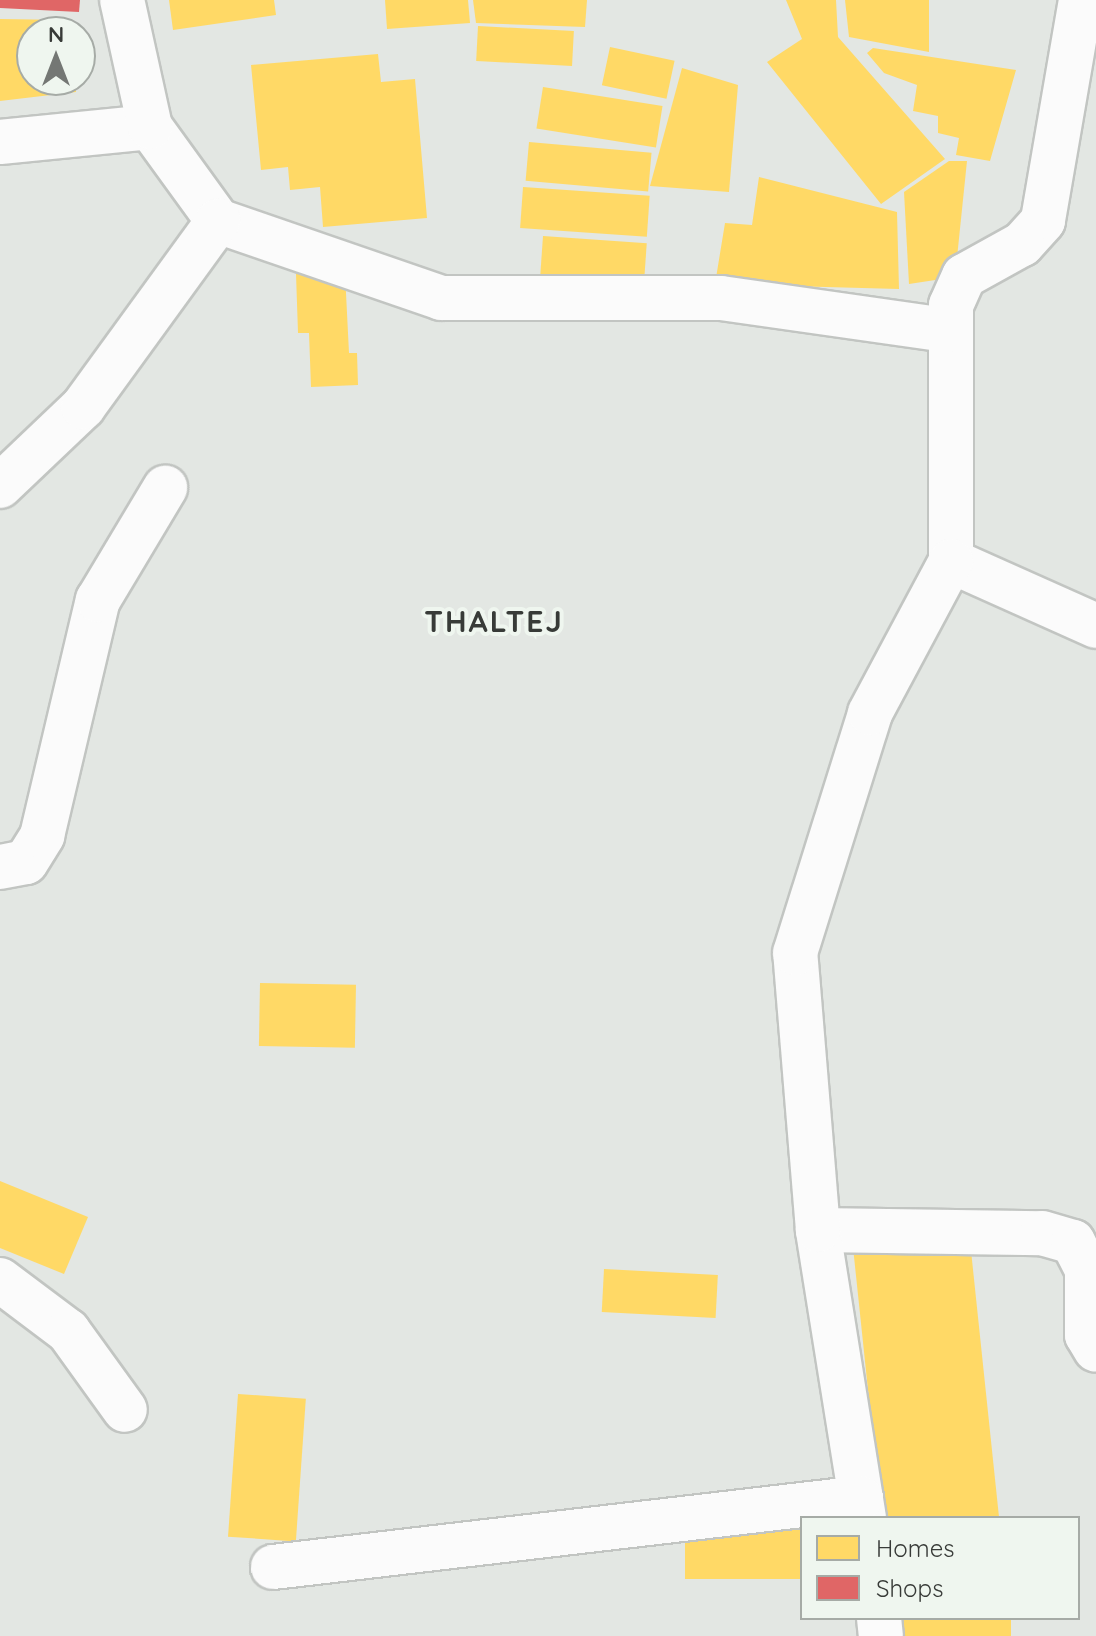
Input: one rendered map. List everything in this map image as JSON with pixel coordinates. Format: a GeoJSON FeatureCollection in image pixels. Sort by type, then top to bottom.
{"type":"FeatureCollection","features":[{"type":"Feature","properties":{"kind":"street"},"geometry":{"type":"LineString","coordinates":[[122,0],[150,127],[218,221],[441,298],[721,298],[947,330]]}},
{"type":"Feature","properties":{"kind":"street"},"geometry":{"type":"LineString","coordinates":[[273,1567],[863,1508],[818,1230],[795,953],[870,713],[951,561],[947,330],[951,305],[964,276],[1022,244],[1043,221],[1081,0]]}},
{"type":"Feature","properties":{"kind":"street"},"geometry":{"type":"LineString","coordinates":[[0,142],[150,127]]}},
{"type":"Feature","properties":{"kind":"street"},"geometry":{"type":"LineString","coordinates":[[0,486],[83,407],[218,221]]}},
{"type":"Feature","properties":{"kind":"street"},"geometry":{"type":"LineString","coordinates":[[0,867],[26,862],[42,836],[98,600],[165,488]]}},
{"type":"Feature","properties":{"kind":"street"},"geometry":{"type":"LineString","coordinates":[[951,561],[1096,626]]}},
{"type":"Feature","properties":{"kind":"street"},"geometry":{"type":"LineString","coordinates":[[818,1230],[1042,1233],[1073,1242],[1087,1269],[1087,1335],[1096,1350]]}},
{"type":"Feature","properties":{"kind":"street"},"geometry":{"type":"LineString","coordinates":[[0,1280],[68,1331],[125,1410]]}},
{"type":"Feature","properties":{"kind":"building: Homes"},"geometry":{"type":"Polygon","coordinates":[[[169,0],[274,0],[276,15],[173,30],[169,0]]]}},
{"type":"Feature","properties":{"kind":"building: Homes"},"geometry":{"type":"Polygon","coordinates":[[[385,0],[468,0],[470,23],[387,29],[385,0]]]}},
{"type":"Feature","properties":{"kind":"building: Homes"},"geometry":{"type":"Polygon","coordinates":[[[473,0],[587,0],[585,27],[476,23],[473,0]]]}},
{"type":"Feature","properties":{"kind":"building: Homes"},"geometry":{"type":"Polygon","coordinates":[[[786,0],[836,0],[838,37],[945,159],[881,204],[767,62],[802,39],[786,0]]]}},
{"type":"Feature","properties":{"kind":"building: Homes"},"geometry":{"type":"Polygon","coordinates":[[[845,0],[929,0],[929,52],[849,37],[845,0]]]}},
{"type":"Feature","properties":{"kind":"building: Homes"},"geometry":{"type":"Polygon","coordinates":[[[0,19],[16,19],[16,96],[42,96],[0,101],[0,19]]]}},
{"type":"Feature","properties":{"kind":"building: Homes"},"geometry":{"type":"Polygon","coordinates":[[[478,26],[574,31],[572,66],[476,61],[478,26]]]}},
{"type":"Feature","properties":{"kind":"building: Homes"},"geometry":{"type":"Polygon","coordinates":[[[610,47],[675,61],[666,99],[602,85],[610,47]]]}},
{"type":"Feature","properties":{"kind":"building: Homes"},"geometry":{"type":"Polygon","coordinates":[[[873,48],[1016,70],[990,161],[956,155],[959,138],[938,133],[938,116],[913,111],[917,85],[884,73],[867,53],[873,48]]]}},
{"type":"Feature","properties":{"kind":"building: Homes"},"geometry":{"type":"Polygon","coordinates":[[[378,54],[381,82],[415,79],[427,218],[323,227],[320,187],[290,190],[288,167],[261,170],[251,65],[378,54]]]}},
{"type":"Feature","properties":{"kind":"building: Homes"},"geometry":{"type":"Polygon","coordinates":[[[682,68],[738,85],[729,192],[650,186],[682,68]]]}},
{"type":"Feature","properties":{"kind":"building: Homes"},"geometry":{"type":"Polygon","coordinates":[[[543,87],[663,106],[656,147],[536,128],[543,87]]]}},
{"type":"Feature","properties":{"kind":"building: Homes"},"geometry":{"type":"Polygon","coordinates":[[[529,142],[652,153],[648,192],[526,181],[529,142]]]}},
{"type":"Feature","properties":{"kind":"building: Homes"},"geometry":{"type":"Polygon","coordinates":[[[949,161],[967,161],[955,277],[909,284],[904,192],[949,161]]]}},
{"type":"Feature","properties":{"kind":"building: Homes"},"geometry":{"type":"Polygon","coordinates":[[[759,177],[897,212],[899,289],[715,284],[725,223],[752,225],[759,177]]]}},
{"type":"Feature","properties":{"kind":"building: Homes"},"geometry":{"type":"Polygon","coordinates":[[[523,187],[650,196],[647,237],[520,228],[523,187]]]}},
{"type":"Feature","properties":{"kind":"building: Homes"},"geometry":{"type":"Polygon","coordinates":[[[543,236],[647,243],[644,285],[540,278],[543,236]]]}},
{"type":"Feature","properties":{"kind":"building: Homes"},"geometry":{"type":"Polygon","coordinates":[[[345,273],[349,353],[357,353],[358,385],[311,387],[309,333],[298,333],[296,274],[345,273]]]}},
{"type":"Feature","properties":{"kind":"building: Homes"},"geometry":{"type":"Polygon","coordinates":[[[260,983],[356,985],[355,1048],[259,1046],[260,983]]]}},
{"type":"Feature","properties":{"kind":"building: Homes"},"geometry":{"type":"Polygon","coordinates":[[[0,1181],[88,1217],[64,1274],[0,1248],[0,1181]]]}},
{"type":"Feature","properties":{"kind":"building: Homes"},"geometry":{"type":"Polygon","coordinates":[[[970,1241],[999,1516],[881,1516],[854,1253],[970,1241]]]}},
{"type":"Feature","properties":{"kind":"building: Homes"},"geometry":{"type":"Polygon","coordinates":[[[604,1269],[718,1275],[716,1318],[602,1312],[604,1269]]]}},
{"type":"Feature","properties":{"kind":"building: Homes"},"geometry":{"type":"Polygon","coordinates":[[[238,1394],[306,1399],[296,1541],[228,1537],[238,1394]]]}},
{"type":"Feature","properties":{"kind":"building: Homes"},"geometry":{"type":"Polygon","coordinates":[[[685,1525],[800,1525],[800,1579],[685,1579],[685,1525]]]}},
{"type":"Feature","properties":{"kind":"building: Homes"},"geometry":{"type":"Polygon","coordinates":[[[893,1620],[1011,1620],[1011,1636],[893,1636],[893,1620]]]}},
{"type":"Feature","properties":{"kind":"building: Shops"},"geometry":{"type":"Polygon","coordinates":[[[0,0],[80,0],[79,12],[0,8],[0,0]]]}},
{"type":"Feature","properties":{"kind":"district","name":"THALTEJ"},"geometry":{"type":"Point","coordinates":[494,621]}}]}
